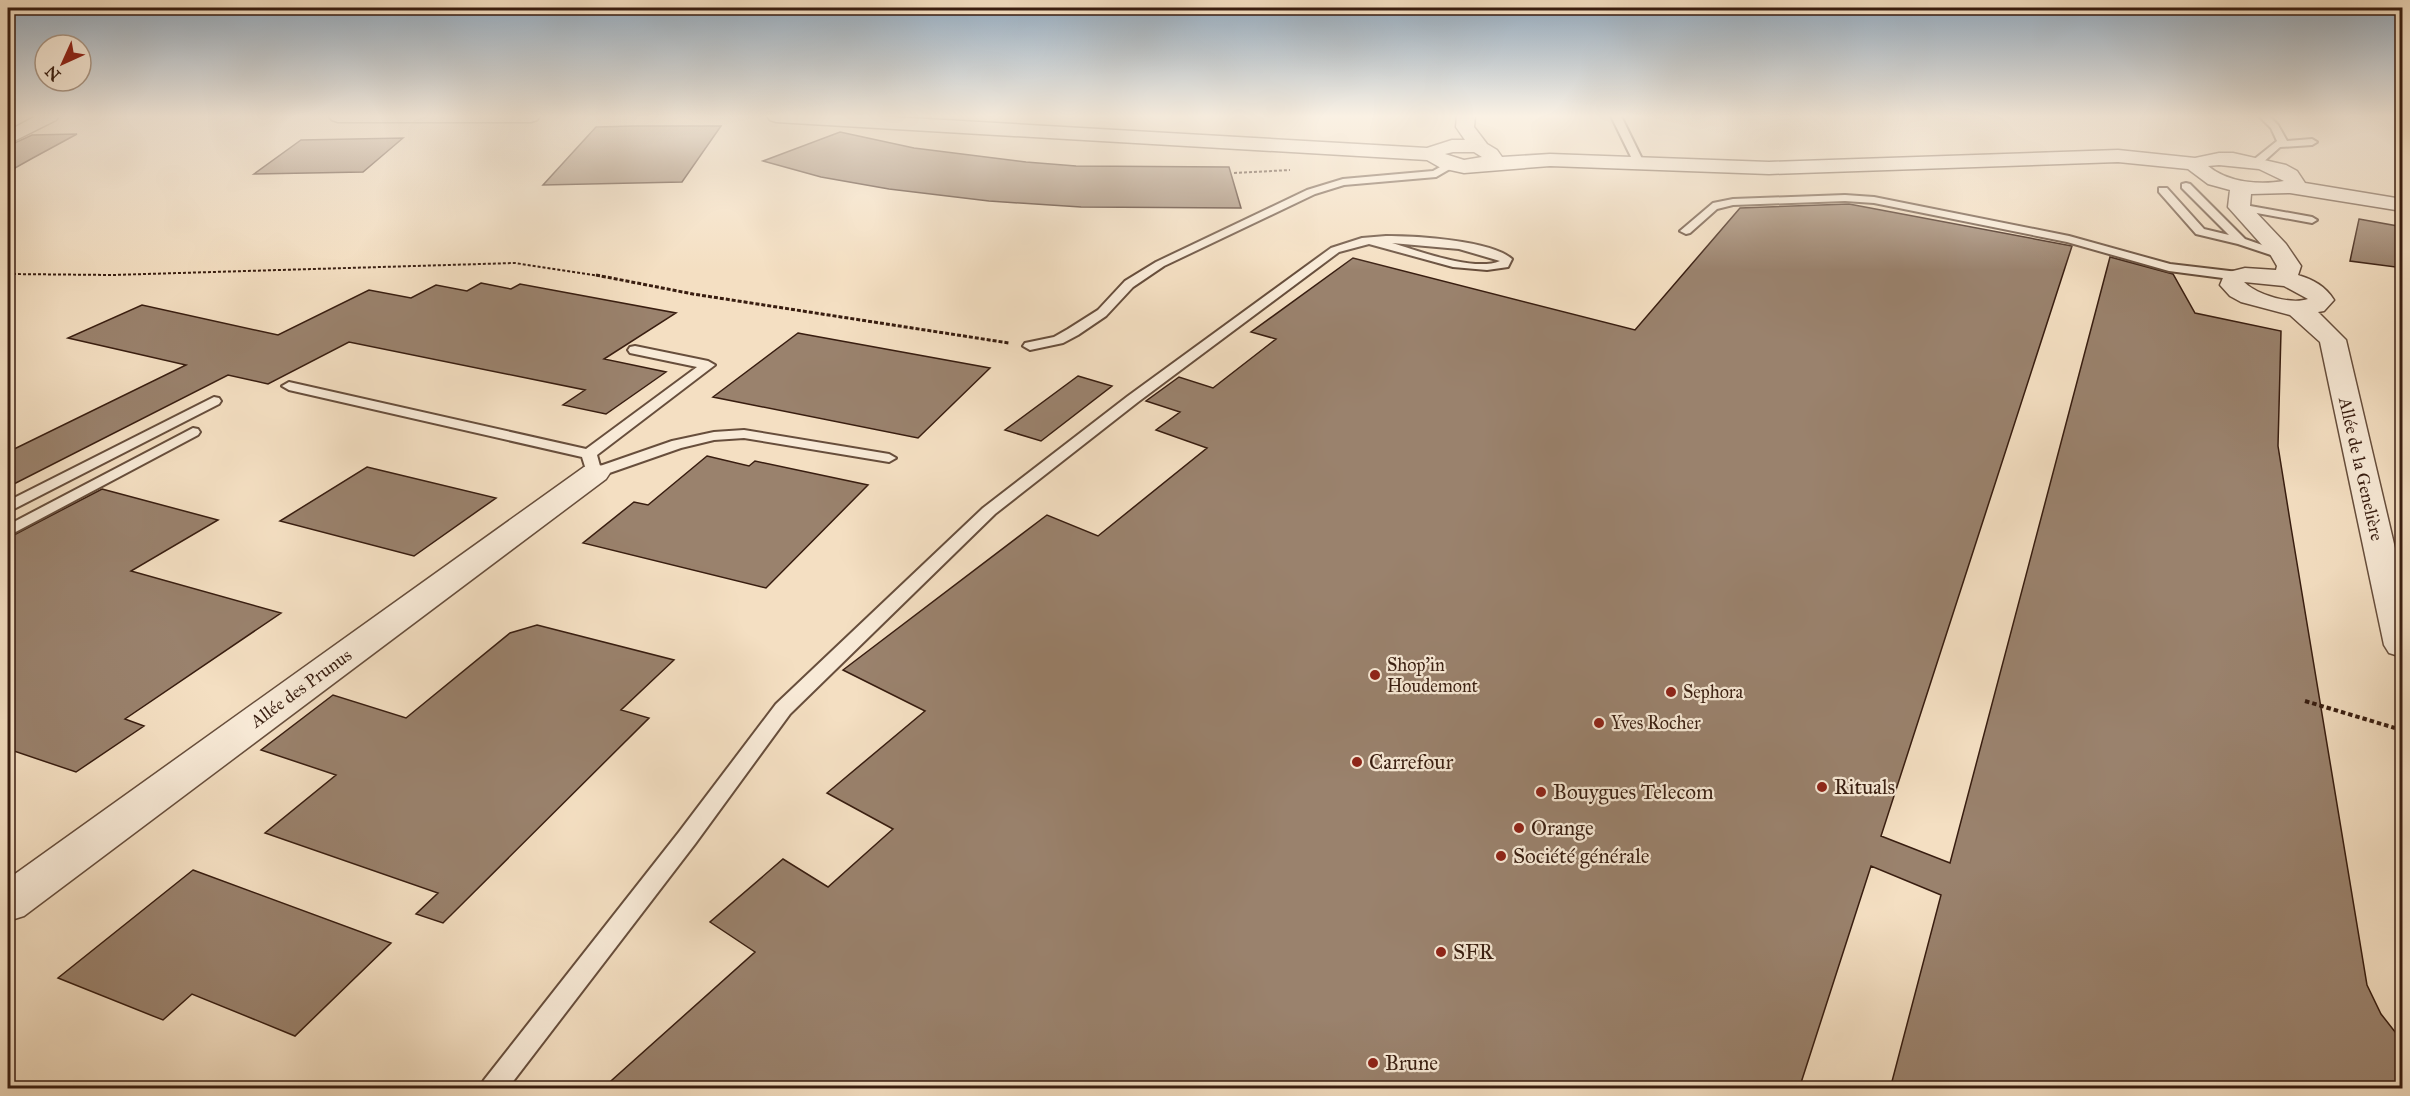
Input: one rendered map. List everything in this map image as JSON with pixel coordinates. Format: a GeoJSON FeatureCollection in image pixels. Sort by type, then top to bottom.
{"type":"FeatureCollection","features":[{"type":"Feature","properties":{"kind":"street"},"geometry":{"type":"LineString","coordinates":[[2192,167],[2201,169],[2240,196],[2276,245],[2284,267],[2315,291],[2322,300],[2315,306],[2295,308],[2273,304],[2242,294],[2231,281],[2238,276],[2254,275],[2284,267]]}},
{"type":"Feature","properties":{"kind":"street"},"geometry":{"type":"LineString","coordinates":[[2264,167],[2290,181],[2403,206]]}},
{"type":"Feature","properties":{"kind":"street"},"geometry":{"type":"LineString","coordinates":[[2240,196],[2275,189],[2290,181],[2403,199]]}},
{"type":"Feature","properties":{"kind":"street","name":"Allée de la Genelière"},"geometry":{"type":"LineString","coordinates":[[2295,308],[2320,326],[2333,340],[2394,578],[2403,645]]}},
{"type":"Feature","properties":{"kind":"street","name":"Allée des Prunus"},"geometry":{"type":"LineString","coordinates":[[8,903],[592,463]]}},
{"type":"Feature","properties":{"kind":"lane"},"geometry":{"type":"LineString","coordinates":[[1030,346],[1058,340],[1073,333],[1102,313],[1129,284],[1160,264],[1311,192],[1343,182],[1436,174],[1439,167]]}},
{"type":"Feature","properties":{"kind":"lane"},"geometry":{"type":"LineString","coordinates":[[2201,169],[2194,184],[2163,190],[2200,232],[2241,241]]}},
{"type":"Feature","properties":{"kind":"lane"},"geometry":{"type":"LineString","coordinates":[[2186,186],[2241,241],[2284,267]]}},
{"type":"Feature","properties":{"kind":"lane"},"geometry":{"type":"LineString","coordinates":[[2240,196],[2312,220]]}},
{"type":"Feature","properties":{"kind":"lane"},"geometry":{"type":"LineString","coordinates":[[1686,231],[1713,206],[1733,202],[1845,198],[1874,200],[2069,239],[2169,267],[2238,276]]}},
{"type":"Feature","properties":{"kind":"lane"},"geometry":{"type":"LineString","coordinates":[[493,1089],[687,838],[783,709],[989,511],[1133,399],[1335,250],[1370,240],[1404,240],[1488,250],[1506,259],[1504,265],[1465,266],[1370,240]]}},
{"type":"Feature","properties":{"kind":"lane"},"geometry":{"type":"LineString","coordinates":[[592,463],[708,365],[634,350]]}},
{"type":"Feature","properties":{"kind":"lane"},"geometry":{"type":"LineString","coordinates":[[289,386],[592,463],[714,436],[744,434],[889,458]]}},
{"type":"Feature","properties":{"kind":"lane"},"geometry":{"type":"LineString","coordinates":[[8,507],[214,400]]}},
{"type":"Feature","properties":{"kind":"lane"},"geometry":{"type":"LineString","coordinates":[[8,531],[194,432]]}},
{"type":"Feature","properties":{"kind":"path"},"geometry":{"type":"LineString","coordinates":[[8,274],[112,275],[455,262],[515,263],[609,276],[693,294],[1030,346]]}},
{"type":"Feature","properties":{"kind":"path"},"geometry":{"type":"LineString","coordinates":[[2305,701],[2395,728]]}},
{"type":"Feature","properties":{"kind":"building"},"geometry":{"type":"Polygon","coordinates":[[[263,167],[369,167],[363,172],[254,174],[263,167]]]}},
{"type":"Feature","properties":{"kind":"building"},"geometry":{"type":"Polygon","coordinates":[[[559,167],[692,167],[682,182],[543,185],[559,167]]]}},
{"type":"Feature","properties":{"kind":"building"},"geometry":{"type":"Polygon","coordinates":[[[785,167],[1229,167],[1241,208],[1081,207],[989,201],[889,189],[821,177],[785,167]]]}},
{"type":"Feature","properties":{"kind":"building","name":"Shop’in Houdemont"},"geometry":{"type":"Polygon","coordinates":[[[1849,204],[2072,246],[1881,836],[1950,863],[2110,257],[2173,274],[2195,313],[2281,331],[2278,446],[2291,527],[2367,985],[2381,1014],[2403,1042],[2403,1089],[1890,1089],[1941,895],[1871,866],[1799,1089],[602,1089],[755,952],[710,922],[783,859],[828,887],[893,829],[827,793],[925,711],[843,670],[1047,515],[1098,536],[1207,448],[1156,430],[1180,412],[1146,401],[1179,377],[1213,388],[1276,339],[1251,332],[1353,258],[1635,330],[1740,208],[1849,204]]]}},
{"type":"Feature","properties":{"kind":"building"},"geometry":{"type":"Polygon","coordinates":[[[2359,219],[2403,227],[2403,268],[2350,261],[2359,219]]]}},
{"type":"Feature","properties":{"kind":"building"},"geometry":{"type":"Polygon","coordinates":[[[481,283],[511,289],[520,284],[676,313],[604,359],[666,372],[606,414],[563,405],[585,390],[349,342],[268,384],[228,375],[8,487],[8,452],[186,365],[68,338],[142,305],[278,335],[369,290],[411,298],[436,285],[467,291],[481,283]]]}},
{"type":"Feature","properties":{"kind":"building"},"geometry":{"type":"Polygon","coordinates":[[[798,333],[990,368],[918,438],[713,397],[798,333]]]}},
{"type":"Feature","properties":{"kind":"building"},"geometry":{"type":"Polygon","coordinates":[[[1078,376],[1112,386],[1041,441],[1005,430],[1078,376]]]}},
{"type":"Feature","properties":{"kind":"building"},"geometry":{"type":"Polygon","coordinates":[[[707,456],[749,466],[755,461],[868,485],[766,588],[583,543],[634,502],[648,505],[707,456]]]}},
{"type":"Feature","properties":{"kind":"building"},"geometry":{"type":"Polygon","coordinates":[[[367,467],[496,498],[414,556],[280,521],[367,467]]]}},
{"type":"Feature","properties":{"kind":"building"},"geometry":{"type":"Polygon","coordinates":[[[102,489],[218,520],[131,571],[281,613],[125,719],[144,726],[76,772],[8,749],[8,538],[102,489]]]}},
{"type":"Feature","properties":{"kind":"building"},"geometry":{"type":"Polygon","coordinates":[[[537,625],[674,660],[621,710],[649,718],[443,923],[416,914],[438,893],[265,833],[336,775],[261,750],[333,695],[406,718],[510,633],[537,625]]]}},
{"type":"Feature","properties":{"kind":"building"},"geometry":{"type":"Polygon","coordinates":[[[193,870],[391,943],[295,1036],[192,994],[163,1020],[58,978],[193,870]]]}},
{"type":"Feature","properties":{"kind":"place","name":"Shop’in Houdemont"},"geometry":{"type":"Point","coordinates":[1375,675]}},
{"type":"Feature","properties":{"kind":"place","name":"Sephora"},"geometry":{"type":"Point","coordinates":[1671,692]}},
{"type":"Feature","properties":{"kind":"place","name":"Yves Rocher"},"geometry":{"type":"Point","coordinates":[1599,723]}},
{"type":"Feature","properties":{"kind":"place","name":"Carrefour"},"geometry":{"type":"Point","coordinates":[1357,762]}},
{"type":"Feature","properties":{"kind":"place","name":"Rituals"},"geometry":{"type":"Point","coordinates":[1822,787]}},
{"type":"Feature","properties":{"kind":"place","name":"Bouygues Telecom"},"geometry":{"type":"Point","coordinates":[1541,792]}},
{"type":"Feature","properties":{"kind":"place","name":"Orange"},"geometry":{"type":"Point","coordinates":[1519,828]}},
{"type":"Feature","properties":{"kind":"place","name":"Société générale"},"geometry":{"type":"Point","coordinates":[1501,856]}},
{"type":"Feature","properties":{"kind":"place","name":"SFR"},"geometry":{"type":"Point","coordinates":[1441,952]}},
{"type":"Feature","properties":{"kind":"place","name":"Brune"},"geometry":{"type":"Point","coordinates":[1373,1063]}}]}
